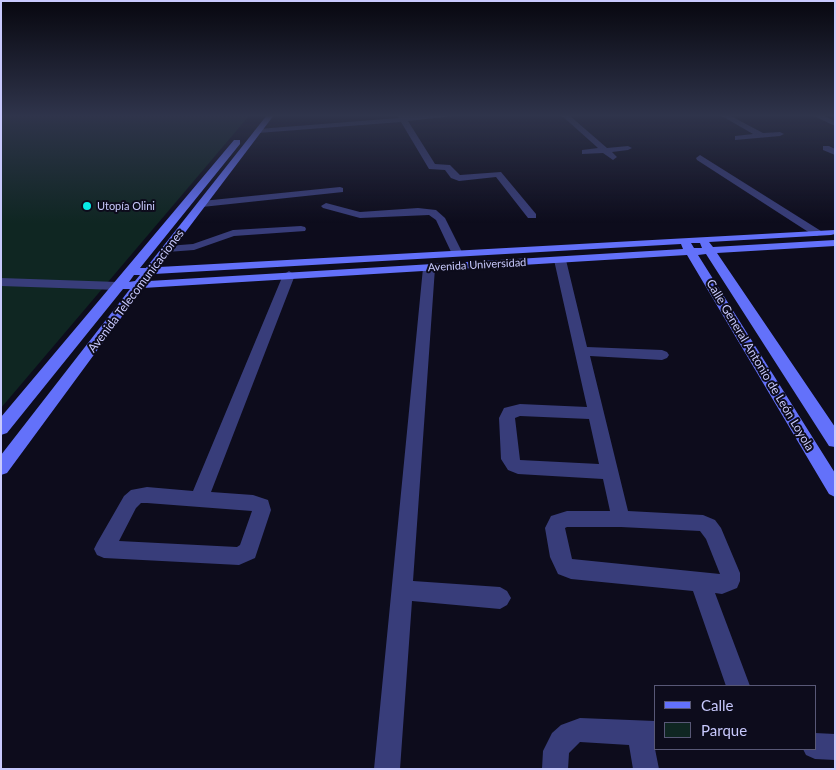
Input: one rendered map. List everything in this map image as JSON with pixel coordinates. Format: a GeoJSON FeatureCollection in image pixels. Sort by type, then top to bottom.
{"type":"FeatureCollection","features":[{"type":"Feature","properties":{"kind":"street","name":"Avenida Telecomunicaciones"},"geometry":{"type":"LineString","coordinates":[[1,429],[230,151]]}},
{"type":"Feature","properties":{"kind":"street","name":"Avenida Telecomunicaciones"},"geometry":{"type":"LineString","coordinates":[[1,468],[243,151]]}},
{"type":"Feature","properties":{"kind":"street"},"geometry":{"type":"LineString","coordinates":[[422,151],[432,167],[447,167],[454,176],[459,178],[498,174],[532,216]]}},
{"type":"Feature","properties":{"kind":"street"},"geometry":{"type":"LineString","coordinates":[[585,152],[596,151]]}},
{"type":"Feature","properties":{"kind":"street"},"geometry":{"type":"LineString","coordinates":[[606,151],[613,156]]}},
{"type":"Feature","properties":{"kind":"street"},"geometry":{"type":"LineString","coordinates":[[700,158],[817,233]]}},
{"type":"Feature","properties":{"kind":"street"},"geometry":{"type":"LineString","coordinates":[[202,204],[340,190]]}},
{"type":"Feature","properties":{"kind":"street"},"geometry":{"type":"LineString","coordinates":[[326,206],[365,216],[418,211],[432,212],[440,218],[457,254]]}},
{"type":"Feature","properties":{"kind":"street"},"geometry":{"type":"LineString","coordinates":[[168,249],[194,246],[236,232],[301,229]]}},
{"type":"Feature","properties":{"kind":"street","name":"Avenida Universidad"},"geometry":{"type":"LineString","coordinates":[[705,245],[835,232]]}},
{"type":"Feature","properties":{"kind":"street","name":"Avenida Universidad"},"geometry":{"type":"LineString","coordinates":[[129,272],[457,254],[705,245],[835,243]]}},
{"type":"Feature","properties":{"kind":"street","name":"Calle General Antonio de León Loyola"},"geometry":{"type":"LineString","coordinates":[[705,245],[835,441]]}},
{"type":"Feature","properties":{"kind":"street","name":"Avenida Universidad"},"geometry":{"type":"LineString","coordinates":[[118,286],[560,260],[688,246]]}},
{"type":"Feature","properties":{"kind":"street","name":"Calle General Antonio de León Loyola"},"geometry":{"type":"LineString","coordinates":[[688,246],[835,489]]}},
{"type":"Feature","properties":{"kind":"street"},"geometry":{"type":"LineString","coordinates":[[560,260],[621,519]]}},
{"type":"Feature","properties":{"kind":"street"},"geometry":{"type":"LineString","coordinates":[[387,769],[428,268]]}},
{"type":"Feature","properties":{"kind":"street"},"geometry":{"type":"LineString","coordinates":[[199,499],[289,275]]}},
{"type":"Feature","properties":{"kind":"street"},"geometry":{"type":"LineString","coordinates":[[1,282],[118,286]]}},
{"type":"Feature","properties":{"kind":"street"},"geometry":{"type":"LineString","coordinates":[[581,350],[662,355]]}},
{"type":"Feature","properties":{"kind":"street"},"geometry":{"type":"LineString","coordinates":[[596,413],[520,410],[510,412],[507,418],[510,459],[518,467],[610,472]]}},
{"type":"Feature","properties":{"kind":"street"},"geometry":{"type":"LineString","coordinates":[[147,494],[199,499],[253,503],[261,506],[262,510],[248,551],[235,557],[104,549],[130,502],[137,496],[147,494]]}},
{"type":"Feature","properties":{"kind":"street"},"geometry":{"type":"LineString","coordinates":[[567,519],[621,519],[698,523],[708,526],[730,573],[730,581],[722,584],[700,582],[571,570],[565,567],[560,557],[555,528],[558,522],[567,519]]}},
{"type":"Feature","properties":{"kind":"street"},"geometry":{"type":"LineString","coordinates":[[700,582],[738,685]]}},
{"type":"Feature","properties":{"kind":"street"},"geometry":{"type":"LineString","coordinates":[[402,590],[500,598]]}},
{"type":"Feature","properties":{"kind":"street"},"geometry":{"type":"LineString","coordinates":[[555,769],[556,751],[561,742],[570,734],[580,730],[647,733],[646,769]]}},
{"type":"Feature","properties":{"kind":"street"},"geometry":{"type":"LineString","coordinates":[[816,746],[835,747]]}},
{"type":"Feature","properties":{"kind":"green space","name":"Utopía Olini"},"geometry":{"type":"Polygon","coordinates":[[[1,151],[219,151],[1,408],[1,151]]]}},
{"type":"Feature","properties":{"kind":"place","name":"Utopía Olini"},"geometry":{"type":"Point","coordinates":[87,206]}}]}
